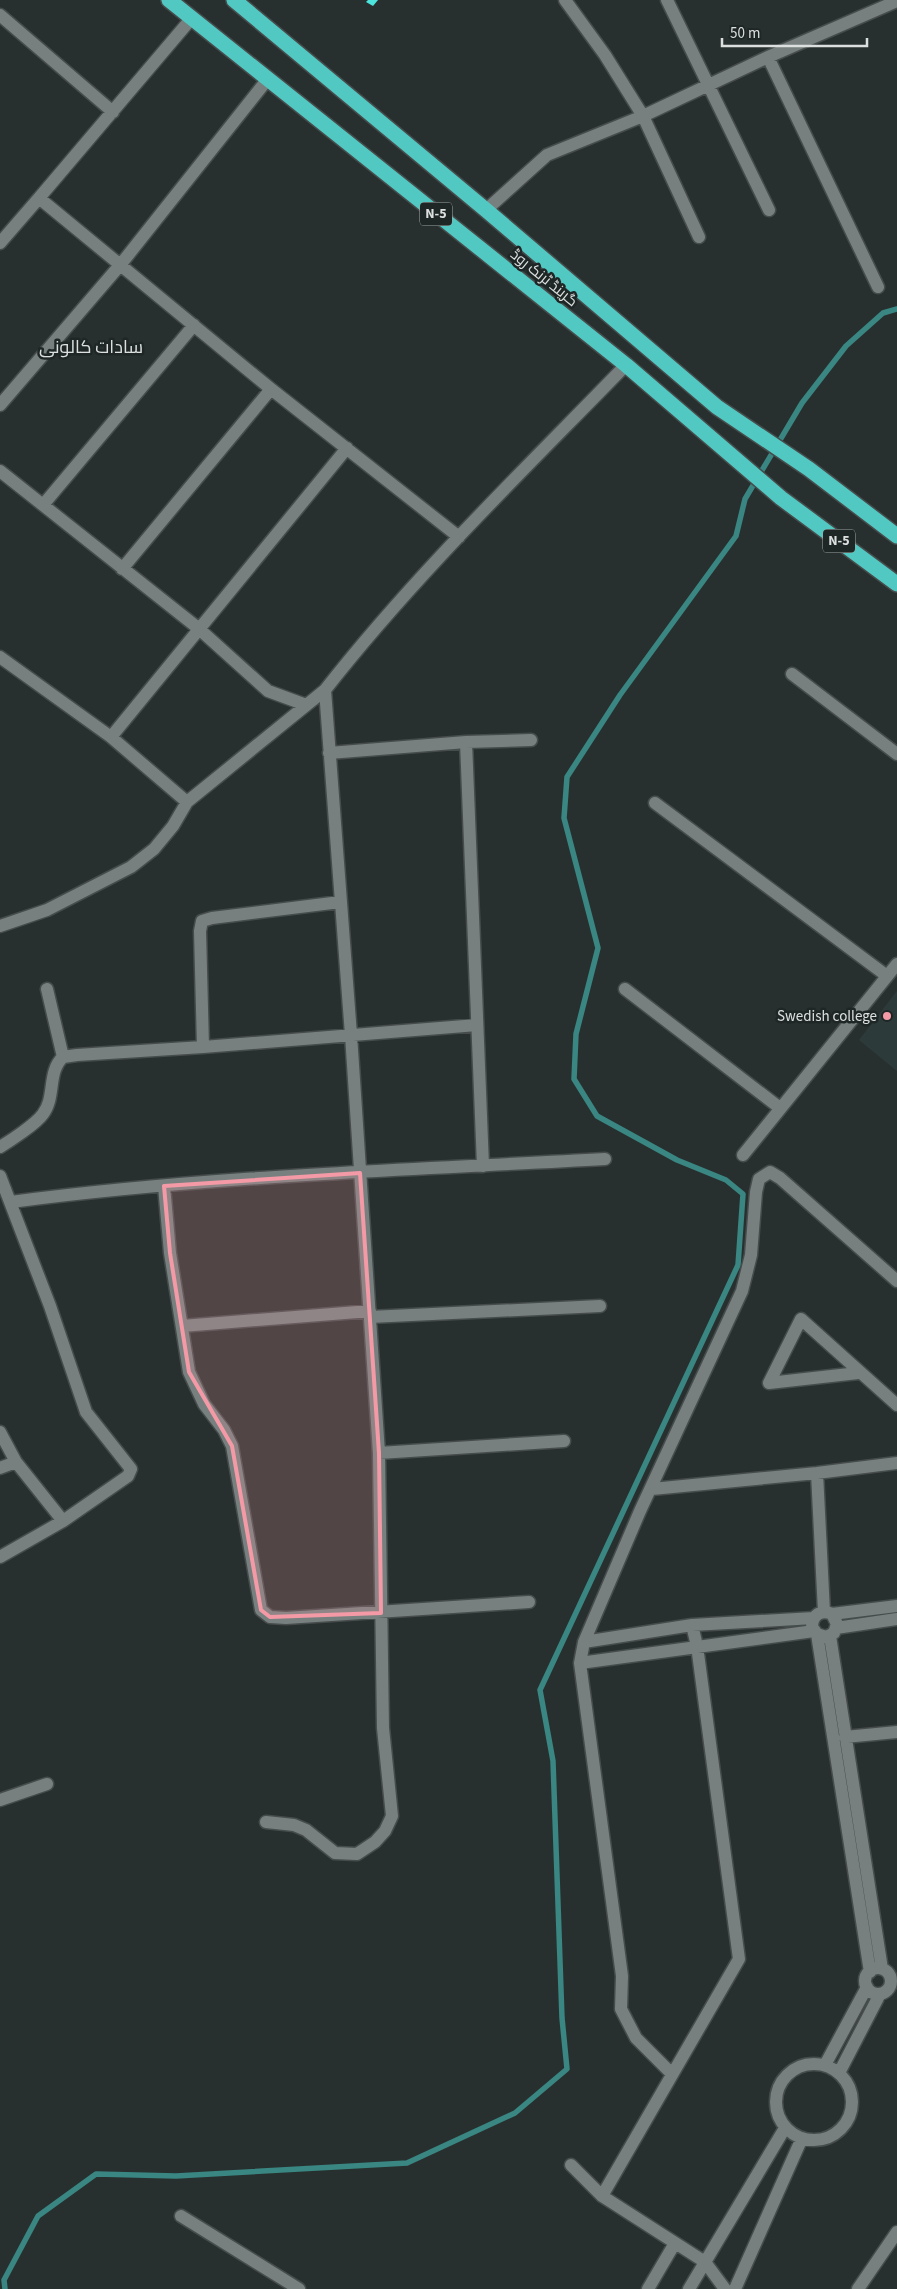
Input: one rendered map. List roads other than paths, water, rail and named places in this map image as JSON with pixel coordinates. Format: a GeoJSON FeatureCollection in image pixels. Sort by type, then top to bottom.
{"type":"FeatureCollection","features":[{"type":"Feature","properties":{"kind":"highway","name":"گرینڈ ٹرنک روڈ"},"geometry":{"type":"LineString","coordinates":[[169,0],[626,365],[782,498],[897,584]]}},
{"type":"Feature","properties":{"kind":"highway","name":"گرینڈ ٹرنک روڈ"},"geometry":{"type":"LineString","coordinates":[[234,0],[486,210],[717,407],[808,469],[897,536]]}},
{"type":"Feature","properties":{"kind":"street"},"geometry":{"type":"LineString","coordinates":[[565,0],[605,55],[643,116],[699,237]]}},
{"type":"Feature","properties":{"kind":"street"},"geometry":{"type":"LineString","coordinates":[[668,0],[707,85],[769,210]]}},
{"type":"Feature","properties":{"kind":"street"},"geometry":{"type":"LineString","coordinates":[[486,210],[547,155],[643,116],[768,57],[897,1]]}},
{"type":"Feature","properties":{"kind":"street"},"geometry":{"type":"LineString","coordinates":[[0,15],[113,112]]}},
{"type":"Feature","properties":{"kind":"street"},"geometry":{"type":"LineString","coordinates":[[0,243],[191,19]]}},
{"type":"Feature","properties":{"kind":"street"},"geometry":{"type":"LineString","coordinates":[[768,57],[878,288]]}},
{"type":"Feature","properties":{"kind":"street"},"geometry":{"type":"LineString","coordinates":[[0,405],[121,264],[267,80]]}},
{"type":"Feature","properties":{"kind":"street"},"geometry":{"type":"LineString","coordinates":[[39,198],[271,389],[459,537]]}},
{"type":"Feature","properties":{"kind":"street"},"geometry":{"type":"LineString","coordinates":[[43,506],[194,325]]}},
{"type":"Feature","properties":{"kind":"street"},"geometry":{"type":"LineString","coordinates":[[0,926],[48,910],[130,867],[154,849],[173,826],[187,802],[325,690],[353,654],[459,537],[626,365]]}},
{"type":"Feature","properties":{"kind":"street"},"geometry":{"type":"LineString","coordinates":[[122,569],[271,389]]}},
{"type":"Feature","properties":{"kind":"street"},"geometry":{"type":"LineString","coordinates":[[111,737],[198,628],[347,448]]}},
{"type":"Feature","properties":{"kind":"street"},"geometry":{"type":"LineString","coordinates":[[0,471],[198,628],[268,691],[306,705]]}},
{"type":"Feature","properties":{"kind":"street"},"geometry":{"type":"LineString","coordinates":[[0,657],[111,737],[187,802]]}},
{"type":"Feature","properties":{"kind":"street"},"geometry":{"type":"LineString","coordinates":[[792,674],[897,754]]}},
{"type":"Feature","properties":{"kind":"street"},"geometry":{"type":"LineString","coordinates":[[266,1822],[294,1825],[306,1830],[335,1853],[357,1854],[375,1842],[385,1831],[392,1816],[383,1728],[379,1453],[351,1035],[325,690]]}},
{"type":"Feature","properties":{"kind":"street"},"geometry":{"type":"LineString","coordinates":[[329,753],[466,742],[531,740]]}},
{"type":"Feature","properties":{"kind":"street"},"geometry":{"type":"LineString","coordinates":[[466,742],[483,1166]]}},
{"type":"Feature","properties":{"kind":"street"},"geometry":{"type":"LineString","coordinates":[[655,803],[887,976]]}},
{"type":"Feature","properties":{"kind":"street"},"geometry":{"type":"LineString","coordinates":[[203,1047],[200,931],[202,921],[212,918],[340,902]]}},
{"type":"Feature","properties":{"kind":"street"},"geometry":{"type":"LineString","coordinates":[[742,1155],[897,964]]}},
{"type":"Feature","properties":{"kind":"street"},"geometry":{"type":"LineString","coordinates":[[47,989],[63,1057]]}},
{"type":"Feature","properties":{"kind":"street"},"geometry":{"type":"LineString","coordinates":[[625,990],[780,1108]]}},
{"type":"Feature","properties":{"kind":"street"},"geometry":{"type":"LineString","coordinates":[[2,1142],[43,1114],[50,1099],[54,1069],[63,1057],[477,1025]]}},
{"type":"Feature","properties":{"kind":"street"},"geometry":{"type":"LineString","coordinates":[[11,1202],[100,1190],[360,1172],[605,1159]]}},
{"type":"Feature","properties":{"kind":"street"},"geometry":{"type":"LineString","coordinates":[[672,2074],[636,2038],[621,2009],[622,1976],[580,1663],[584,1642],[742,1291],[752,1255],[755,1200],[759,1179],[770,1172],[780,1178],[897,1281]]}},
{"type":"Feature","properties":{"kind":"street"},"geometry":{"type":"LineString","coordinates":[[0,1176],[86,1412],[131,1469],[128,1476],[63,1521],[0,1557]]}},
{"type":"Feature","properties":{"kind":"street"},"geometry":{"type":"LineString","coordinates":[[164,1186],[170,1253],[189,1372],[204,1404],[224,1430],[232,1446],[261,1610],[270,1617],[381,1613],[529,1602]]}},
{"type":"Feature","properties":{"kind":"street"},"geometry":{"type":"LineString","coordinates":[[182,1326],[370,1314],[600,1306]]}},
{"type":"Feature","properties":{"kind":"street"},"geometry":{"type":"LineString","coordinates":[[858,1373],[769,1383],[801,1319],[858,1373],[897,1405]]}},
{"type":"Feature","properties":{"kind":"street"},"geometry":{"type":"LineString","coordinates":[[0,1432],[16,1462],[63,1521]]}},
{"type":"Feature","properties":{"kind":"street"},"geometry":{"type":"LineString","coordinates":[[379,1453],[564,1441]]}},
{"type":"Feature","properties":{"kind":"street"},"geometry":{"type":"LineString","coordinates":[[0,1468],[16,1462]]}},
{"type":"Feature","properties":{"kind":"street"},"geometry":{"type":"LineString","coordinates":[[652,1489],[817,1473],[897,1463]]}},
{"type":"Feature","properties":{"kind":"street"},"geometry":{"type":"LineString","coordinates":[[817,1473],[824,1632],[887,1976]]}},
{"type":"Feature","properties":{"kind":"street"},"geometry":{"type":"LineString","coordinates":[[584,1642],[692,1626],[897,1606]]}},
{"type":"Feature","properties":{"kind":"street"},"geometry":{"type":"LineString","coordinates":[[823,1614],[836,1621],[824,1632]]}},
{"type":"Feature","properties":{"kind":"street"},"geometry":{"type":"LineString","coordinates":[[580,1663],[697,1646],[824,1632],[897,1619]]}},
{"type":"Feature","properties":{"kind":"street"},"geometry":{"type":"LineString","coordinates":[[602,2196],[739,1959],[697,1646],[692,1626]]}},
{"type":"Feature","properties":{"kind":"street"},"geometry":{"type":"LineString","coordinates":[[824,1632],[845,1737],[887,1976],[887,1990],[880,1994],[839,2073]]}},
{"type":"Feature","properties":{"kind":"street"},"geometry":{"type":"LineString","coordinates":[[845,1737],[897,1732]]}},
{"type":"Feature","properties":{"kind":"street"},"geometry":{"type":"LineString","coordinates":[[0,1800],[47,1784]]}},
{"type":"Feature","properties":{"kind":"street"},"geometry":{"type":"LineString","coordinates":[[825,2065],[866,1987],[866,1978],[887,1976]]}},
{"type":"Feature","properties":{"kind":"street"},"geometry":{"type":"LineString","coordinates":[[866,1987],[872,1992],[880,1994]]}},
{"type":"Feature","properties":{"kind":"street"},"geometry":{"type":"LineString","coordinates":[[812,2064],[825,2065],[839,2073],[847,2083],[851,2095],[851,2108],[847,2121],[838,2131],[827,2138],[814,2140],[802,2138],[785,2128],[778,2118],[775,2106],[776,2093],[781,2082],[789,2072],[800,2066],[812,2064]]}},
{"type":"Feature","properties":{"kind":"street"},"geometry":{"type":"LineString","coordinates":[[688,2289],[785,2128]]}},
{"type":"Feature","properties":{"kind":"street"},"geometry":{"type":"LineString","coordinates":[[735,2289],[802,2138]]}},
{"type":"Feature","properties":{"kind":"street"},"geometry":{"type":"LineString","coordinates":[[571,2165],[602,2196],[705,2262],[725,2289]]}},
{"type":"Feature","properties":{"kind":"street"},"geometry":{"type":"LineString","coordinates":[[181,2216],[299,2289]]}},
{"type":"Feature","properties":{"kind":"street"},"geometry":{"type":"LineString","coordinates":[[858,2289],[897,2232]]}},
{"type":"Feature","properties":{"kind":"street"},"geometry":{"type":"LineString","coordinates":[[648,2289],[675,2243]]}},
{"type":"Feature","properties":{"kind":"waterway"},"geometry":{"type":"LineString","coordinates":[[5,2289],[4,2280],[38,2216],[96,2174],[176,2176],[407,2163],[515,2113],[567,2069],[562,2018],[553,1761],[540,1690],[738,1265],[743,1194],[726,1180],[677,1160],[597,1116],[574,1079],[576,1034],[598,948],[564,818],[567,777],[620,695],[736,536],[745,499],[802,403],[846,346],[883,313],[897,309]]}},
{"type":"Feature","properties":{"kind":"place","name":"Swedish college"},"geometry":{"type":"Point","coordinates":[887,1016]}},
{"type":"Feature","properties":{"kind":"district","name":"سادات کالونی"},"geometry":{"type":"Point","coordinates":[91,347]}}]}
